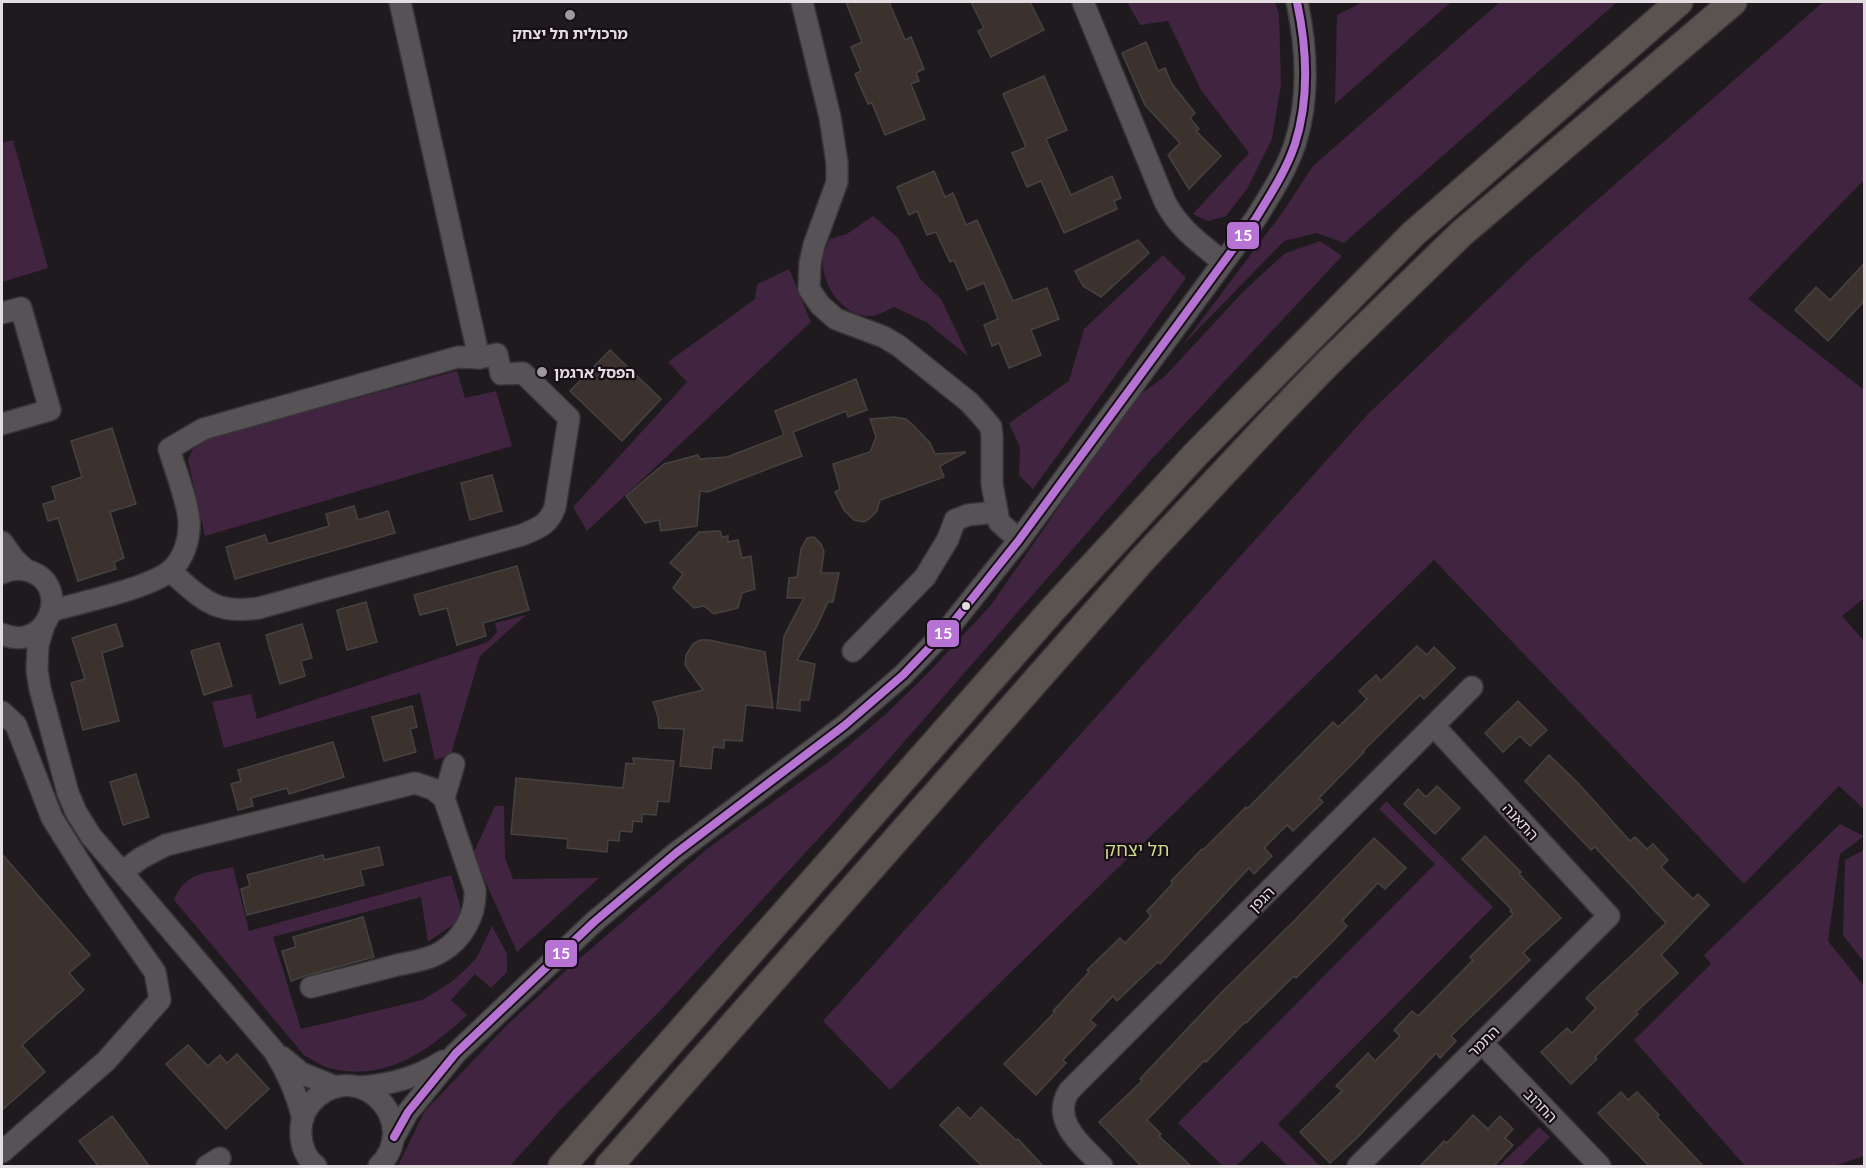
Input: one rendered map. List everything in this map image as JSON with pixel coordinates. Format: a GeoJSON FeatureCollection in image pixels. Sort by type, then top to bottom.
{"type":"FeatureCollection","features":[{"type":"Feature","properties":{"kind":"main road"},"geometry":{"type":"LineString","coordinates":[[562,1167],[1053,609],[1196,454],[1413,234],[1679,2]]}},
{"type":"Feature","properties":{"kind":"main road"},"geometry":{"type":"LineString","coordinates":[[609,1167],[1142,560],[1281,411],[1462,233],[1734,2]]}},
{"type":"Feature","properties":{"kind":"street"},"geometry":{"type":"LineString","coordinates":[[802,2],[830,117],[837,163],[837,182],[814,245],[810,263],[809,289],[820,305],[836,320],[884,337],[899,346],[969,402],[981,415],[991,427],[992,484],[999,522],[1019,540]]}},
{"type":"Feature","properties":{"kind":"street"},"geometry":{"type":"LineString","coordinates":[[1083,2],[1174,220],[1223,262]]}},
{"type":"Feature","properties":{"kind":"street"},"geometry":{"type":"LineString","coordinates":[[379,1167],[390,1152],[394,1137],[408,1112],[456,1053],[594,922],[637,885],[710,826],[845,725],[903,675],[951,625],[1019,540],[1267,200],[1295,145],[1301,119],[1306,72],[1303,30],[1297,2]]}},
{"type":"Feature","properties":{"kind":"street"},"geometry":{"type":"LineString","coordinates":[[401,3],[479,358]]}},
{"type":"Feature","properties":{"kind":"street"},"geometry":{"type":"LineString","coordinates":[[2,313],[21,308],[50,410],[2,424]]}},
{"type":"Feature","properties":{"kind":"street"},"geometry":{"type":"LineString","coordinates":[[4,635],[24,637],[32,635],[48,618],[144,584],[170,571],[180,560],[186,547],[189,519],[169,449],[203,429],[458,357],[479,358],[497,354],[501,374],[523,373],[569,418],[555,507],[551,519],[522,535],[245,610],[222,607],[200,598],[170,571]]}},
{"type":"Feature","properties":{"kind":"street"},"geometry":{"type":"LineString","coordinates":[[853,651],[925,577],[948,539],[956,520],[968,514],[997,512]]}},
{"type":"Feature","properties":{"kind":"street"},"geometry":{"type":"LineString","coordinates":[[2,542],[14,559],[47,585],[52,602],[38,645],[38,679]]}},
{"type":"Feature","properties":{"kind":"street"},"geometry":{"type":"LineString","coordinates":[[2,573],[17,569],[26,570]]}},
{"type":"Feature","properties":{"kind":"street"},"geometry":{"type":"LineString","coordinates":[[4,635],[25,655],[38,679],[68,793],[76,812],[91,836],[274,1051],[297,1096],[305,1152],[316,1167]]}},
{"type":"Feature","properties":{"kind":"street","name":"הגפן"},"geometry":{"type":"LineString","coordinates":[[1102,1167],[1069,1130],[1062,1101],[1069,1091],[1472,687]]}},
{"type":"Feature","properties":{"kind":"street"},"geometry":{"type":"LineString","coordinates":[[2,711],[16,725],[52,818],[94,885],[155,972],[160,1000],[106,1061],[2,1152]]}},
{"type":"Feature","properties":{"kind":"street","name":"התאנה"},"geometry":{"type":"LineString","coordinates":[[1434,726],[1609,916]]}},
{"type":"Feature","properties":{"kind":"street"},"geometry":{"type":"LineString","coordinates":[[444,798],[454,764]]}},
{"type":"Feature","properties":{"kind":"street"},"geometry":{"type":"LineString","coordinates":[[122,872],[141,858],[166,845],[415,783],[433,789],[444,798],[475,890],[474,908],[465,929],[453,943],[432,957],[311,987]]}},
{"type":"Feature","properties":{"kind":"street","name":"התמר"},"geometry":{"type":"LineString","coordinates":[[1359,1167],[1609,916]]}},
{"type":"Feature","properties":{"kind":"street","name":"החרוב"},"geometry":{"type":"LineString","coordinates":[[1482,1043],[1600,1167]]}},
{"type":"Feature","properties":{"kind":"street"},"geometry":{"type":"LineString","coordinates":[[274,1051],[302,1073],[336,1087],[365,1089],[377,1097],[387,1107],[393,1122],[394,1137]]}},
{"type":"Feature","properties":{"kind":"street"},"geometry":{"type":"LineString","coordinates":[[358,1088],[402,1081],[434,1067],[456,1053]]}},
{"type":"Feature","properties":{"kind":"street"},"geometry":{"type":"LineString","coordinates":[[293,1167],[302,1129],[312,1101],[323,1092],[336,1087]]}},
{"type":"Feature","properties":{"kind":"shaded area"},"geometry":{"type":"Polygon","coordinates":[[[1127,2],[1275,2],[1279,14],[1281,84],[1272,139],[1247,189],[1226,216],[1208,221],[1193,214],[1249,153],[1201,90],[1168,21],[1140,25],[1127,2]]]}},
{"type":"Feature","properties":{"kind":"shaded area"},"geometry":{"type":"Polygon","coordinates":[[[1363,2],[1451,2],[1335,104],[1337,15],[1363,2]]]}},
{"type":"Feature","properties":{"kind":"shaded area"},"geometry":{"type":"Polygon","coordinates":[[[1500,2],[1617,2],[1344,243],[1317,233],[1284,241],[1182,346],[1282,213],[1313,166],[1500,2]]]}},
{"type":"Feature","properties":{"kind":"shaded area"},"geometry":{"type":"Polygon","coordinates":[[[1823,2],[1864,2],[1864,180],[1748,299],[1864,390],[1864,598],[1842,616],[1864,641],[1864,809],[1839,786],[1744,884],[1434,560],[890,1090],[823,1021],[1369,413],[1531,258],[1823,2]]]}},
{"type":"Feature","properties":{"kind":"shaded area"},"geometry":{"type":"Polygon","coordinates":[[[13,140],[48,268],[2,282],[2,143],[13,140]]]}},
{"type":"Feature","properties":{"kind":"shaded area"},"geometry":{"type":"Polygon","coordinates":[[[873,216],[898,238],[921,280],[941,299],[968,356],[926,322],[894,307],[872,316],[861,315],[843,305],[836,297],[825,278],[823,267],[824,255],[830,239],[847,234],[873,216]]]}},
{"type":"Feature","properties":{"kind":"shaded area"},"geometry":{"type":"Polygon","coordinates":[[[1320,241],[1342,256],[1150,461],[840,815],[658,1013],[561,1109],[510,1166],[398,1166],[424,1112],[507,1025],[572,965],[707,849],[831,760],[886,714],[928,673],[991,605],[1133,400],[1165,376],[1243,292],[1284,254],[1320,241]]]}},
{"type":"Feature","properties":{"kind":"shaded area"},"geometry":{"type":"Polygon","coordinates":[[[1163,255],[1186,278],[1033,489],[1019,475],[1020,447],[1009,423],[1069,381],[1084,329],[1163,255]]]}},
{"type":"Feature","properties":{"kind":"shaded area"},"geometry":{"type":"Polygon","coordinates":[[[789,269],[811,322],[587,531],[573,507],[687,382],[668,362],[755,299],[757,284],[789,269]]]}},
{"type":"Feature","properties":{"kind":"shaded area"},"geometry":{"type":"Polygon","coordinates":[[[457,371],[465,398],[496,391],[512,446],[205,536],[188,460],[192,450],[209,438],[457,371]]]}},
{"type":"Feature","properties":{"kind":"shaded area"},"geometry":{"type":"Polygon","coordinates":[[[526,615],[480,656],[451,754],[435,760],[420,693],[224,748],[212,702],[251,694],[257,719],[488,642],[497,632],[495,623],[526,615]]]}},
{"type":"Feature","properties":{"kind":"shaded area"},"geometry":{"type":"Polygon","coordinates":[[[1386,801],[1493,907],[1278,1124],[1320,1166],[1288,1166],[1262,1141],[1236,1166],[1223,1166],[1178,1123],[1435,864],[1379,809],[1386,801]]]}},
{"type":"Feature","properties":{"kind":"shaded area"},"geometry":{"type":"Polygon","coordinates":[[[495,806],[504,806],[505,858],[513,879],[599,878],[517,952],[473,854],[495,806]]]}},
{"type":"Feature","properties":{"kind":"shaded area"},"geometry":{"type":"Polygon","coordinates":[[[1840,824],[1864,836],[1840,854],[1828,941],[1864,986],[1864,1156],[1834,1166],[1745,1166],[1634,1040],[1711,964],[1704,955],[1840,824]]]}},
{"type":"Feature","properties":{"kind":"shaded area"},"geometry":{"type":"Polygon","coordinates":[[[1864,850],[1864,962],[1843,935],[1845,860],[1864,850]]]}},
{"type":"Feature","properties":{"kind":"shaded area"},"geometry":{"type":"Polygon","coordinates":[[[233,867],[249,931],[451,875],[460,905],[461,919],[428,942],[421,897],[273,937],[301,1029],[422,1000],[450,983],[467,968],[477,957],[492,926],[507,954],[507,972],[491,988],[475,974],[451,1000],[467,1015],[438,1040],[406,1060],[372,1071],[353,1072],[326,1067],[304,1055],[174,900],[184,884],[198,875],[233,867]]]}},
{"type":"Feature","properties":{"kind":"shaded area"},"geometry":{"type":"Polygon","coordinates":[[[1539,1127],[1550,1137],[1521,1166],[1499,1166],[1539,1127]]]}},
{"type":"Feature","properties":{"kind":"building"},"geometry":{"type":"Polygon","coordinates":[[[846,2],[889,2],[905,40],[911,37],[924,69],[916,73],[919,81],[911,84],[925,119],[885,135],[872,103],[868,104],[855,74],[861,71],[851,47],[862,42],[846,2]]]}},
{"type":"Feature","properties":{"kind":"building"},"geometry":{"type":"Polygon","coordinates":[[[971,2],[1030,2],[1044,30],[991,57],[978,31],[984,28],[971,2]]]}},
{"type":"Feature","properties":{"kind":"building"},"geometry":{"type":"Polygon","coordinates":[[[1146,42],[1158,71],[1165,68],[1172,84],[1195,113],[1190,118],[1199,129],[1196,131],[1221,156],[1189,189],[1168,155],[1180,143],[1145,105],[1122,53],[1146,42]]]}},
{"type":"Feature","properties":{"kind":"building"},"geometry":{"type":"Polygon","coordinates":[[[1044,76],[1067,130],[1046,139],[1071,195],[1112,176],[1121,198],[1114,201],[1117,209],[1064,233],[1041,181],[1027,187],[1012,153],[1026,147],[1003,94],[1044,76]]]}},
{"type":"Feature","properties":{"kind":"building"},"geometry":{"type":"Polygon","coordinates":[[[934,171],[945,197],[953,193],[966,225],[977,220],[1013,301],[1047,288],[1059,319],[1031,330],[1041,355],[1009,368],[999,343],[992,346],[984,325],[998,319],[984,283],[967,290],[954,260],[950,262],[936,232],[927,235],[917,211],[909,215],[897,187],[934,171]]]}},
{"type":"Feature","properties":{"kind":"building"},"geometry":{"type":"Polygon","coordinates":[[[1138,240],[1149,253],[1101,297],[1083,286],[1075,271],[1138,240]]]}},
{"type":"Feature","properties":{"kind":"building"},"geometry":{"type":"Polygon","coordinates":[[[1864,264],[1864,301],[1828,341],[1795,310],[1816,287],[1830,300],[1864,264]]]}},
{"type":"Feature","properties":{"kind":"building"},"geometry":{"type":"Polygon","coordinates":[[[610,350],[661,399],[622,441],[570,391],[610,350]]]}},
{"type":"Feature","properties":{"kind":"building"},"geometry":{"type":"Polygon","coordinates":[[[856,379],[867,410],[848,417],[846,411],[793,432],[802,456],[708,492],[700,491],[697,526],[661,531],[659,520],[645,523],[626,496],[664,464],[698,455],[700,459],[727,457],[784,435],[775,411],[856,379]]]}},
{"type":"Feature","properties":{"kind":"building"},"geometry":{"type":"Polygon","coordinates":[[[894,417],[906,419],[914,426],[930,443],[935,454],[966,452],[940,466],[944,477],[880,500],[877,511],[869,519],[864,522],[854,520],[844,510],[835,492],[840,489],[833,464],[870,452],[876,437],[870,419],[894,417]]]}},
{"type":"Feature","properties":{"kind":"building"},"geometry":{"type":"Polygon","coordinates":[[[112,428],[136,504],[110,512],[124,558],[114,562],[116,569],[78,581],[58,518],[48,521],[43,504],[56,500],[52,487],[82,477],[71,441],[112,428]]]}},
{"type":"Feature","properties":{"kind":"building"},"geometry":{"type":"Polygon","coordinates":[[[492,475],[502,511],[470,520],[461,483],[492,475]]]}},
{"type":"Feature","properties":{"kind":"building"},"geometry":{"type":"Polygon","coordinates":[[[354,506],[358,520],[388,511],[395,533],[235,579],[226,547],[265,535],[268,544],[329,526],[326,514],[354,506]]]}},
{"type":"Feature","properties":{"kind":"building"},"geometry":{"type":"Polygon","coordinates":[[[720,531],[722,537],[728,536],[728,542],[738,540],[742,558],[751,556],[755,589],[742,593],[738,608],[714,614],[704,606],[694,608],[673,588],[683,574],[670,563],[699,532],[720,531]]]}},
{"type":"Feature","properties":{"kind":"building"},"geometry":{"type":"Polygon","coordinates":[[[814,537],[821,544],[824,552],[821,573],[839,573],[833,602],[828,602],[797,660],[815,664],[809,700],[800,700],[800,711],[777,708],[784,636],[804,598],[787,598],[789,578],[797,577],[801,549],[807,538],[814,537]]]}},
{"type":"Feature","properties":{"kind":"building"},"geometry":{"type":"Polygon","coordinates":[[[517,566],[529,610],[483,623],[486,636],[457,645],[447,608],[420,615],[414,595],[517,566]]]}},
{"type":"Feature","properties":{"kind":"building"},"geometry":{"type":"Polygon","coordinates":[[[366,602],[377,642],[347,650],[337,610],[366,602]]]}},
{"type":"Feature","properties":{"kind":"building"},"geometry":{"type":"Polygon","coordinates":[[[116,624],[123,646],[102,653],[119,721],[83,730],[71,683],[85,679],[72,638],[116,624]]]}},
{"type":"Feature","properties":{"kind":"building"},"geometry":{"type":"Polygon","coordinates":[[[302,624],[312,658],[301,661],[305,676],[280,684],[266,635],[302,624]]]}},
{"type":"Feature","properties":{"kind":"building"},"geometry":{"type":"Polygon","coordinates":[[[700,640],[765,652],[773,708],[746,705],[742,741],[724,740],[724,748],[713,747],[711,769],[680,766],[684,729],[659,728],[653,702],[703,690],[685,665],[686,655],[693,644],[700,640]]]}},
{"type":"Feature","properties":{"kind":"building"},"geometry":{"type":"Polygon","coordinates":[[[219,643],[232,686],[204,695],[191,651],[219,643]]]}},
{"type":"Feature","properties":{"kind":"building"},"geometry":{"type":"Polygon","coordinates":[[[1417,646],[1427,655],[1434,647],[1455,668],[1424,699],[1420,695],[1363,751],[1319,798],[1323,802],[1293,831],[1287,825],[1264,848],[1272,856],[1254,874],[1249,868],[1160,964],[1158,962],[1117,1001],[1113,996],[1090,1020],[1096,1025],[1063,1060],[1066,1063],[1036,1095],[1004,1064],[1055,1012],[1053,1011],[1089,972],[1087,970],[1120,938],[1125,943],[1151,916],[1147,911],[1173,883],[1171,881],[1202,849],[1246,807],[1248,808],[1333,722],[1338,727],[1367,699],[1359,691],[1376,675],[1381,681],[1417,646]]]}},
{"type":"Feature","properties":{"kind":"building"},"geometry":{"type":"Polygon","coordinates":[[[1518,701],[1547,730],[1530,746],[1520,736],[1503,752],[1485,733],[1518,701]]]}},
{"type":"Feature","properties":{"kind":"building"},"geometry":{"type":"Polygon","coordinates":[[[412,706],[417,727],[410,729],[416,752],[384,761],[372,717],[412,706]]]}},
{"type":"Feature","properties":{"kind":"building"},"geometry":{"type":"Polygon","coordinates":[[[333,742],[344,777],[289,794],[287,788],[251,798],[253,806],[238,810],[231,784],[241,781],[238,770],[333,742]]]}},
{"type":"Feature","properties":{"kind":"building"},"geometry":{"type":"Polygon","coordinates":[[[1549,755],[1578,783],[1630,841],[1635,837],[1647,849],[1653,844],[1668,860],[1661,867],[1693,899],[1698,894],[1709,905],[1661,955],[1678,973],[1636,1012],[1638,1014],[1571,1084],[1541,1052],[1567,1028],[1572,1033],[1596,1008],[1586,998],[1666,923],[1595,847],[1591,850],[1525,781],[1549,755]]]}},
{"type":"Feature","properties":{"kind":"building"},"geometry":{"type":"Polygon","coordinates":[[[633,758],[674,761],[669,802],[658,801],[656,815],[642,814],[642,822],[633,821],[632,832],[620,831],[619,841],[608,840],[607,852],[567,848],[568,839],[511,834],[516,778],[623,788],[626,763],[634,764],[633,758]]]}},
{"type":"Feature","properties":{"kind":"building"},"geometry":{"type":"Polygon","coordinates":[[[136,774],[149,817],[123,825],[110,782],[136,774]]]}},
{"type":"Feature","properties":{"kind":"building"},"geometry":{"type":"Polygon","coordinates":[[[1437,786],[1460,808],[1435,834],[1404,804],[1418,789],[1426,797],[1437,786]]]}},
{"type":"Feature","properties":{"kind":"building"},"geometry":{"type":"Polygon","coordinates":[[[1485,836],[1521,872],[1519,874],[1561,918],[1523,953],[1530,960],[1451,1036],[1456,1041],[1440,1058],[1436,1053],[1358,1137],[1330,1163],[1300,1132],[1342,1091],[1336,1086],[1368,1053],[1375,1061],[1400,1036],[1394,1030],[1412,1011],[1418,1016],[1473,960],[1470,957],[1513,914],[1510,911],[1512,910],[1462,859],[1485,836]]]}},
{"type":"Feature","properties":{"kind":"building"},"geometry":{"type":"Polygon","coordinates":[[[1374,838],[1406,868],[1385,889],[1378,883],[1342,921],[1347,926],[1335,939],[1296,978],[1294,976],[1245,1022],[1206,1062],[1204,1061],[1147,1120],[1161,1134],[1159,1136],[1192,1167],[1142,1167],[1099,1122],[1142,1081],[1140,1079],[1219,995],[1374,838]]]}},
{"type":"Feature","properties":{"kind":"building"},"geometry":{"type":"Polygon","coordinates":[[[379,847],[383,865],[360,870],[364,885],[247,915],[241,889],[250,886],[247,875],[323,855],[324,860],[379,847]]]}},
{"type":"Feature","properties":{"kind":"building"},"geometry":{"type":"Polygon","coordinates":[[[2,854],[90,955],[69,973],[84,990],[22,1045],[45,1072],[2,1110],[2,854]]]}},
{"type":"Feature","properties":{"kind":"building"},"geometry":{"type":"Polygon","coordinates":[[[363,917],[374,957],[291,981],[282,951],[296,947],[293,937],[363,917]]]}},
{"type":"Feature","properties":{"kind":"building"},"geometry":{"type":"Polygon","coordinates":[[[188,1045],[208,1066],[220,1055],[227,1063],[237,1054],[269,1089],[226,1129],[166,1064],[188,1045]]]}},
{"type":"Feature","properties":{"kind":"building"},"geometry":{"type":"Polygon","coordinates":[[[1621,1092],[1628,1100],[1637,1092],[1704,1167],[1650,1167],[1598,1113],[1621,1092]]]}},
{"type":"Feature","properties":{"kind":"building"},"geometry":{"type":"Polygon","coordinates":[[[958,1107],[970,1119],[981,1107],[1016,1140],[1018,1139],[1044,1167],[983,1167],[940,1125],[958,1107]]]}},
{"type":"Feature","properties":{"kind":"building"},"geometry":{"type":"Polygon","coordinates":[[[1473,1115],[1488,1129],[1500,1116],[1513,1129],[1505,1138],[1513,1145],[1493,1167],[1419,1167],[1444,1141],[1447,1143],[1473,1115]]]}},
{"type":"Feature","properties":{"kind":"building"},"geometry":{"type":"Polygon","coordinates":[[[112,1116],[150,1167],[99,1167],[79,1141],[112,1116]]]}},
{"type":"Feature","properties":{"kind":"transit line","name":"15"},"geometry":{"type":"LineString","coordinates":[[394,1137],[408,1112],[456,1053],[594,922],[676,853],[845,725],[903,675],[951,625],[1019,540],[1256,218],[1282,173],[1295,144],[1305,91],[1305,55],[1297,2]]}},
{"type":"Feature","properties":{"kind":"place","name":"מרכולית תל יצחק"},"geometry":{"type":"Point","coordinates":[570,15]}},
{"type":"Feature","properties":{"kind":"place","name":"הפסל ארגמן"},"geometry":{"type":"Point","coordinates":[542,372]}},
{"type":"Feature","properties":{"kind":"district","name":"תל יצחק"},"geometry":{"type":"Point","coordinates":[1137,849]}}]}
